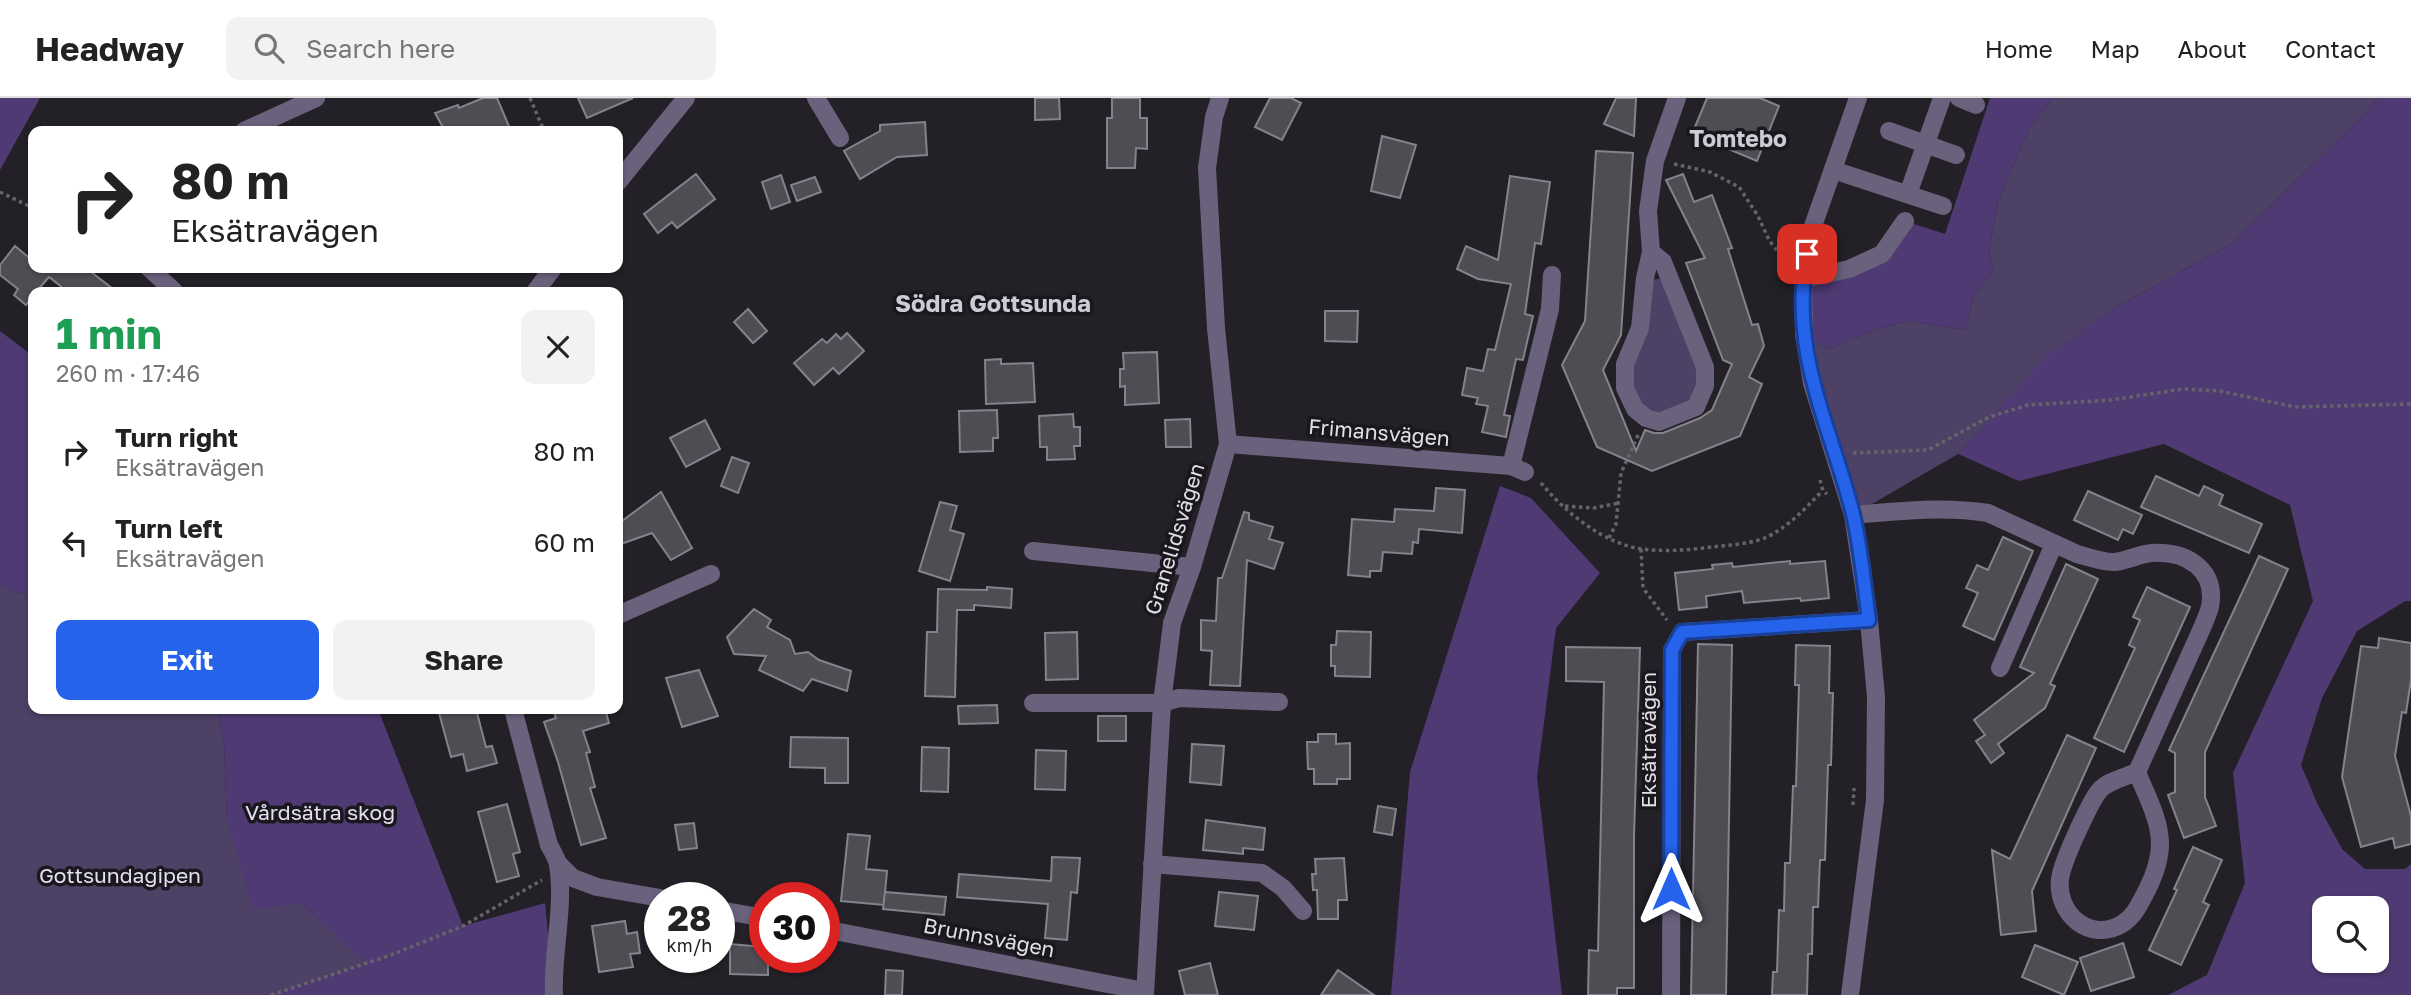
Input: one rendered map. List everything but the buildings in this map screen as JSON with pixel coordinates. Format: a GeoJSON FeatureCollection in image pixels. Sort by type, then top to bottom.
{"type":"FeatureCollection","features":[{"type":"Feature","properties":{"kind":"street"},"geometry":{"type":"LineString","coordinates":[[255,126],[316,98]]}},
{"type":"Feature","properties":{"kind":"street"},"geometry":{"type":"LineString","coordinates":[[623,176],[686,98]]}},
{"type":"Feature","properties":{"kind":"street"},"geometry":{"type":"LineString","coordinates":[[816,98],[840,138]]}},
{"type":"Feature","properties":{"kind":"street","name":"Granelidsvägen"},"geometry":{"type":"LineString","coordinates":[[1144,993],[1162,703],[1172,623],[1192,567],[1228,444],[1216,328],[1207,168],[1214,117],[1220,98]]}},
{"type":"Feature","properties":{"kind":"street"},"geometry":{"type":"LineString","coordinates":[[1651,252],[1663,262],[1706,368],[1705,386],[1696,407],[1660,422],[1646,418],[1635,409],[1626,388],[1625,364],[1640,328],[1645,278],[1651,252],[1648,211],[1655,161],[1677,98]]}},
{"type":"Feature","properties":{"kind":"street"},"geometry":{"type":"LineString","coordinates":[[1850,995],[1875,800],[1876,696],[1869,620],[1853,515],[1812,383],[1804,335],[1802,279],[1812,229],[1858,98]]}},
{"type":"Feature","properties":{"kind":"street"},"geometry":{"type":"LineString","coordinates":[[1908,194],[1942,98]]}},
{"type":"Feature","properties":{"kind":"street"},"geometry":{"type":"LineString","coordinates":[[1889,131],[1956,155]]}},
{"type":"Feature","properties":{"kind":"street"},"geometry":{"type":"LineString","coordinates":[[1833,170],[1943,206]]}},
{"type":"Feature","properties":{"kind":"street"},"geometry":{"type":"LineString","coordinates":[[1802,279],[1849,269],[1882,254],[1905,221]]}},
{"type":"Feature","properties":{"kind":"street"},"geometry":{"type":"LineString","coordinates":[[154,273],[170,287]]}},
{"type":"Feature","properties":{"kind":"street"},"geometry":{"type":"LineString","coordinates":[[1518,469],[1550,309],[1552,275]]}},
{"type":"Feature","properties":{"kind":"street","name":"Frimansvägen"},"geometry":{"type":"LineString","coordinates":[[1228,444],[1518,469]]}},
{"type":"Feature","properties":{"kind":"street"},"geometry":{"type":"LineString","coordinates":[[1853,515],[1908,510],[1988,513],[2077,554],[2114,562],[2152,553],[2173,554],[2196,563],[2209,585],[2210,607],[2137,772],[2157,825],[2160,844],[2158,863],[2133,915],[2121,925],[2106,930],[2082,927],[2069,915],[2062,900],[2060,881],[2064,865],[2099,790],[2137,772]]}},
{"type":"Feature","properties":{"kind":"street"},"geometry":{"type":"LineString","coordinates":[[2000,668],[2054,544]]}},
{"type":"Feature","properties":{"kind":"street"},"geometry":{"type":"LineString","coordinates":[[1032,551],[1192,567]]}},
{"type":"Feature","properties":{"kind":"street"},"geometry":{"type":"LineString","coordinates":[[623,613],[711,574]]}},
{"type":"Feature","properties":{"kind":"street"},"geometry":{"type":"LineString","coordinates":[[1682,632],[1869,620]]}},
{"type":"Feature","properties":{"kind":"street","name":"Eksätravägen"},"geometry":{"type":"LineString","coordinates":[[1671,995],[1672,650],[1682,632]]}},
{"type":"Feature","properties":{"kind":"street"},"geometry":{"type":"LineString","coordinates":[[1033,703],[1162,703],[1179,698],[1279,702]]}},
{"type":"Feature","properties":{"kind":"street"},"geometry":{"type":"LineString","coordinates":[[514,714],[549,845],[558,863],[572,878],[597,887],[644,895]]}},
{"type":"Feature","properties":{"kind":"street"},"geometry":{"type":"LineString","coordinates":[[554,995],[553,966],[559,917],[558,863]]}},
{"type":"Feature","properties":{"kind":"street"},"geometry":{"type":"LineString","coordinates":[[1152,864],[1262,873],[1283,888],[1303,911]]}},
{"type":"Feature","properties":{"kind":"street","name":"Brunnsvägen"},"geometry":{"type":"LineString","coordinates":[[840,932],[1144,993]]}},
{"type":"Feature","properties":{"kind":"path"},"geometry":{"type":"LineString","coordinates":[[530,98],[542,126]]}},
{"type":"Feature","properties":{"kind":"path"},"geometry":{"type":"LineString","coordinates":[[1655,161],[1710,172],[1739,187],[1758,216],[1769,240],[1802,279]]}},
{"type":"Feature","properties":{"kind":"path"},"geometry":{"type":"LineString","coordinates":[[0,192],[28,206]]}},
{"type":"Feature","properties":{"kind":"path"},"geometry":{"type":"LineString","coordinates":[[1833,453],[1928,450],[1989,417],[2028,405],[2110,401],[2182,389],[2220,391],[2295,407],[2411,404]]}},
{"type":"Feature","properties":{"kind":"path"},"geometry":{"type":"LineString","coordinates":[[1609,538],[1616,524],[1621,472],[1646,418]]}},
{"type":"Feature","properties":{"kind":"path"},"geometry":{"type":"LineString","coordinates":[[1518,469],[1540,482],[1562,505],[1609,538],[1641,549],[1679,551],[1767,537],[1800,514],[1823,491]]}},
{"type":"Feature","properties":{"kind":"path"},"geometry":{"type":"LineString","coordinates":[[1819,478],[1823,491],[1830,498]]}},
{"type":"Feature","properties":{"kind":"path"},"geometry":{"type":"LineString","coordinates":[[1562,505],[1594,508],[1619,503]]}},
{"type":"Feature","properties":{"kind":"path"},"geometry":{"type":"LineString","coordinates":[[1641,549],[1643,588],[1668,620],[1682,632]]}},
{"type":"Feature","properties":{"kind":"path"},"geometry":{"type":"LineString","coordinates":[[1853,805],[1854,779]]}},
{"type":"Feature","properties":{"kind":"path"},"geometry":{"type":"LineString","coordinates":[[271,995],[391,955],[463,926],[545,877],[558,863]]}},
{"type":"Feature","properties":{"kind":"green space"},"geometry":{"type":"Polygon","coordinates":[[[0,98],[40,98],[0,170],[0,98]]]}},
{"type":"Feature","properties":{"kind":"green space"},"geometry":{"type":"Polygon","coordinates":[[[1990,98],[2053,98],[2029,128],[1998,202],[1989,252],[1993,271],[1974,295],[1965,330],[1909,321],[1874,330],[1829,349],[1804,335],[1803,279],[1882,254],[1905,221],[1945,234],[1990,98]]]}},
{"type":"Feature","properties":{"kind":"green space"},"geometry":{"type":"Polygon","coordinates":[[[2053,98],[2378,98],[2367,112],[2231,244],[2113,309],[2048,355],[1958,454],[1853,515],[1804,335],[1829,349],[1874,330],[1909,321],[1965,330],[1974,295],[1993,271],[1989,252],[1998,202],[2029,128],[2053,98]]]}},
{"type":"Feature","properties":{"kind":"green space"},"geometry":{"type":"Polygon","coordinates":[[[2378,98],[2411,98],[2411,601],[2405,601],[2357,631],[2322,698],[2301,765],[2318,805],[2342,849],[2365,869],[2405,869],[2411,864],[2411,995],[2168,995],[2207,975],[2245,883],[2233,773],[2313,601],[2290,505],[2164,444],[2019,481],[1958,454],[2047,355],[2113,309],[2231,244],[2367,112],[2378,98]]]}},
{"type":"Feature","properties":{"kind":"green space"},"geometry":{"type":"Polygon","coordinates":[[[1670,278],[1705,367],[1696,407],[1659,422],[1625,388],[1644,283],[1670,278]]]}},
{"type":"Feature","properties":{"kind":"green space"},"geometry":{"type":"Polygon","coordinates":[[[0,331],[28,352],[28,595],[0,586],[0,331]]]}},
{"type":"Feature","properties":{"kind":"green space"},"geometry":{"type":"Polygon","coordinates":[[[1500,486],[1531,498],[1600,573],[1556,628],[1537,777],[1562,995],[1391,995],[1410,772],[1500,486]]]}},
{"type":"Feature","properties":{"kind":"green space","name":"Gottsundagipen"},"geometry":{"type":"Polygon","coordinates":[[[0,586],[28,595],[28,714],[218,714],[224,743],[227,820],[302,903],[366,964],[278,993],[281,995],[0,995],[0,586]]]}},
{"type":"Feature","properties":{"kind":"green space","name":"Vårdsätra skog"},"geometry":{"type":"Polygon","coordinates":[[[218,714],[380,714],[463,926],[545,903],[554,995],[277,993],[365,964],[302,903],[253,910],[227,820],[224,743],[218,714]]]}},
{"type":"Feature","properties":{"kind":"district","name":"Tomtebo"},"geometry":{"type":"Point","coordinates":[1738,139]}},
{"type":"Feature","properties":{"kind":"district","name":"Södra Gottsunda"},"geometry":{"type":"Point","coordinates":[993,304]}},
{"type":"Feature","properties":{"kind":"route"},"geometry":{"type":"LineString","coordinates":[[1671,889],[1672,650],[1682,632],[1869,620],[1853,515],[1812,383],[1804,335],[1802,279],[1807,254]]}}]}
